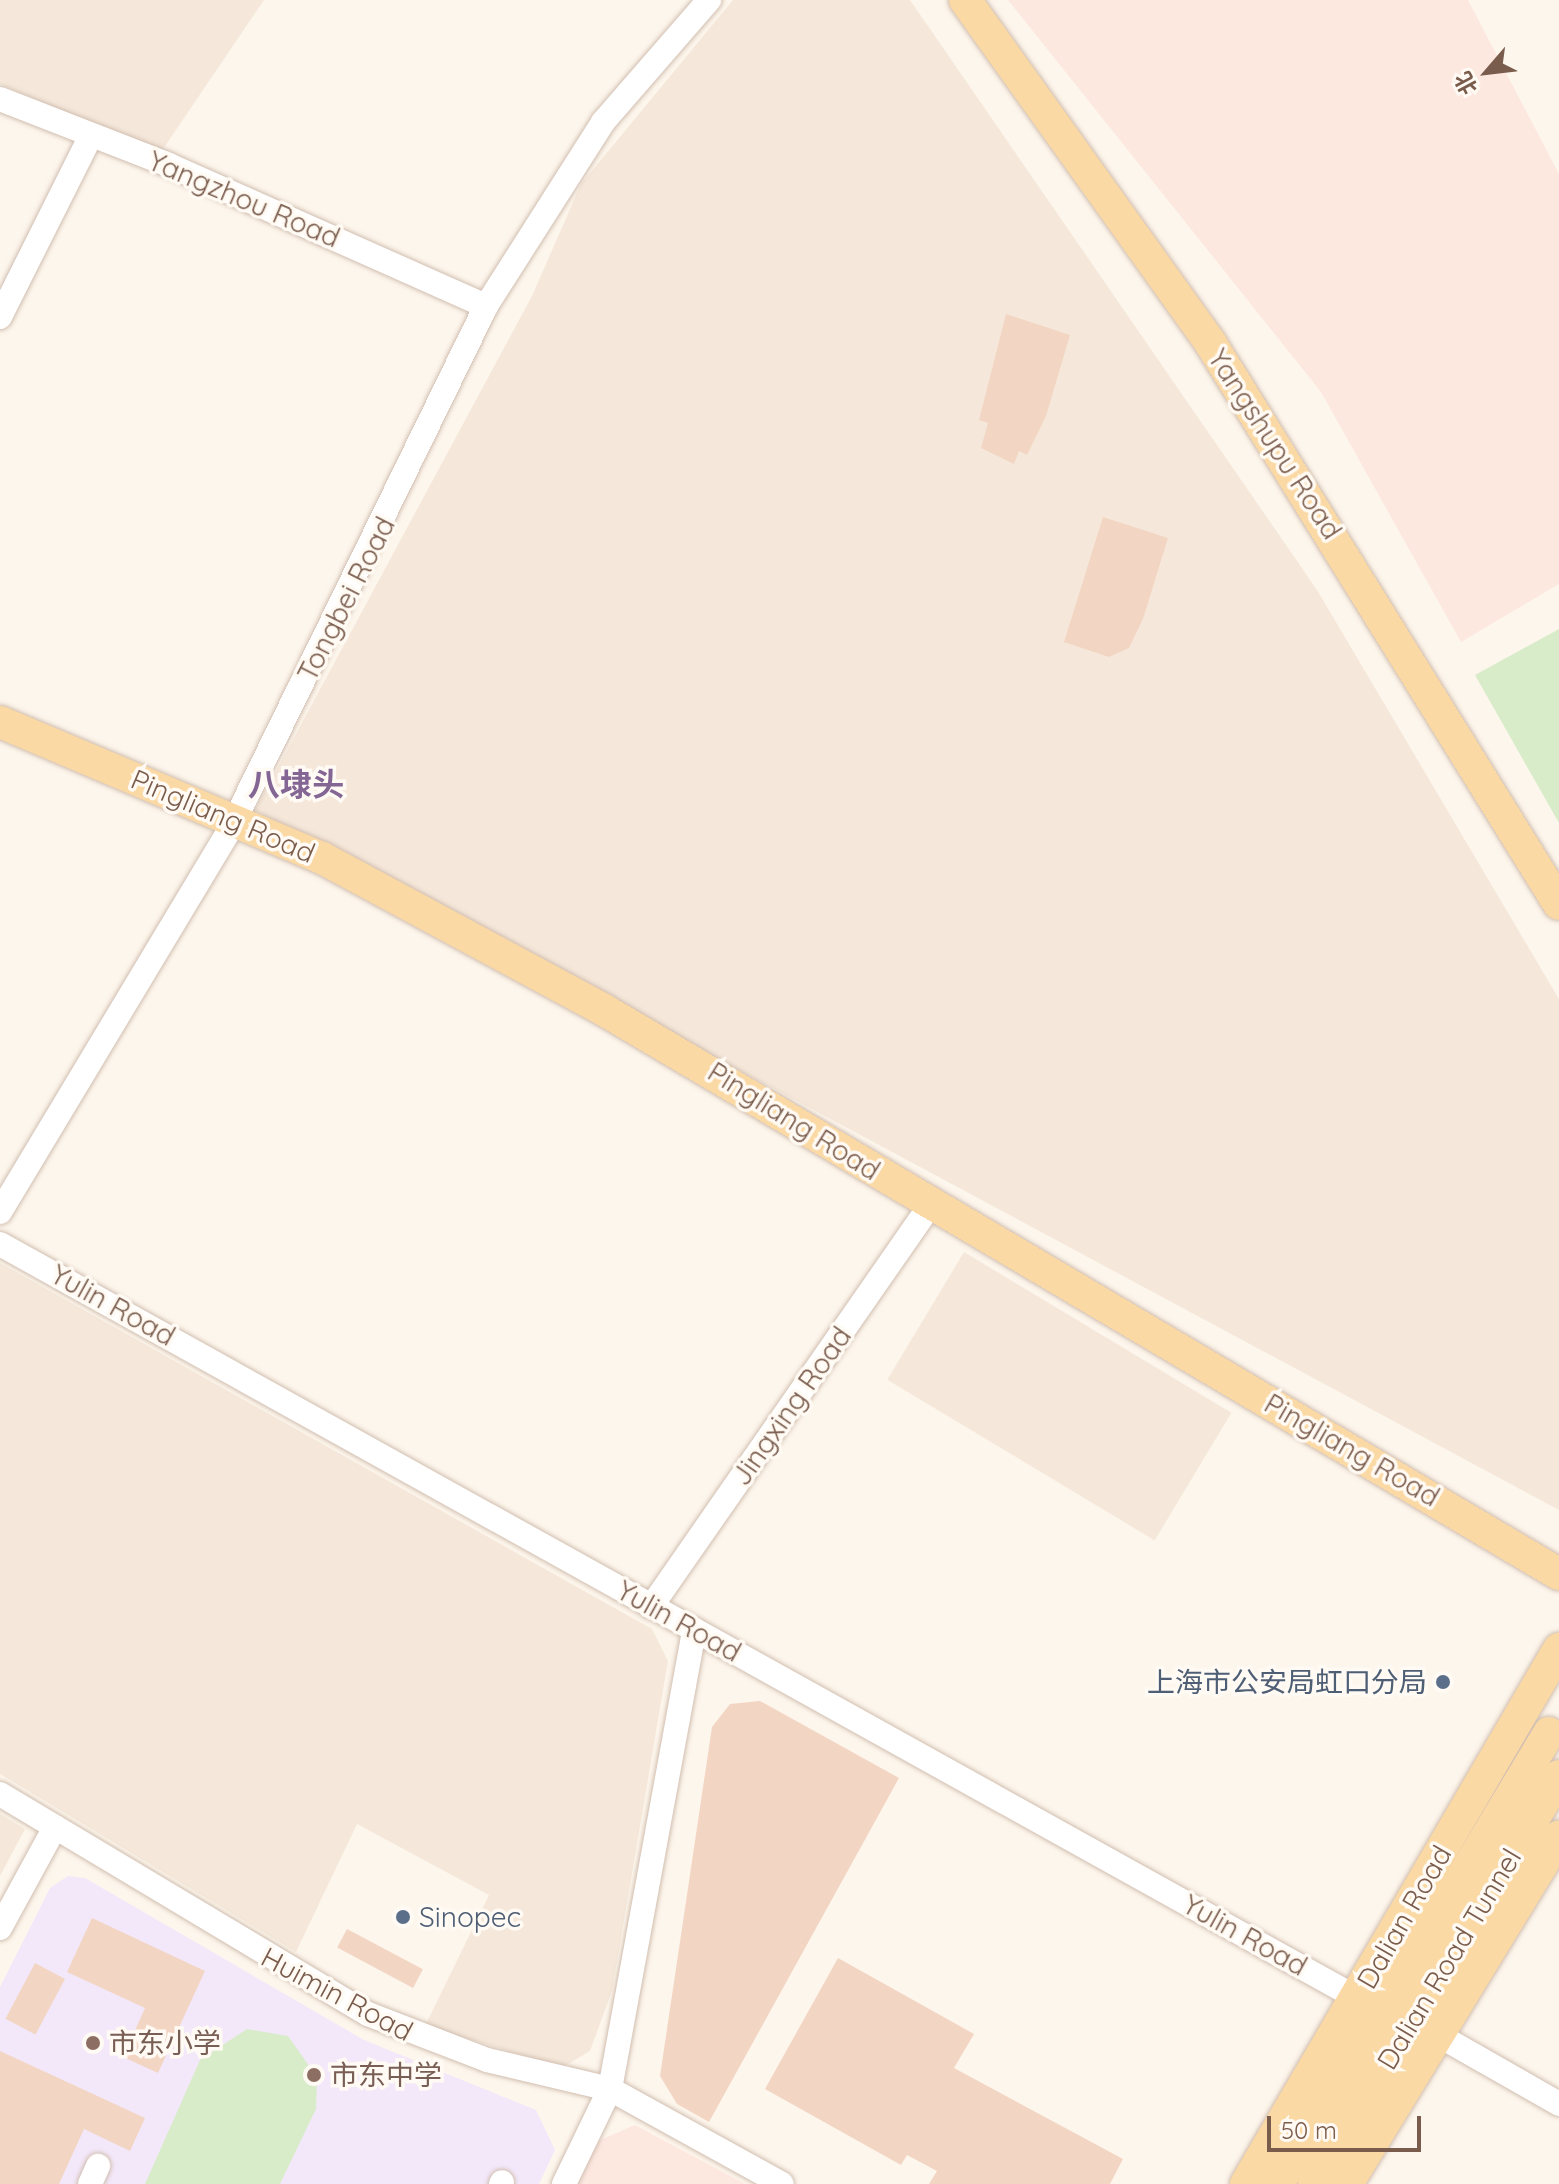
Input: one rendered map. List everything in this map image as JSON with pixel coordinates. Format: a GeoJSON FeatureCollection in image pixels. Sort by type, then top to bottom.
{"type":"FeatureCollection","features":[{"type":"Feature","properties":{"kind":"main road","name":"Yangshupu Road"},"geometry":{"type":"LineString","coordinates":[[965,0],[1211,344],[1559,904]]}},
{"type":"Feature","properties":{"kind":"main road","name":"Pingliang Road"},"geometry":{"type":"LineString","coordinates":[[0,722],[322,858],[618,1017],[930,1205],[1559,1574]]}},
{"type":"Feature","properties":{"kind":"main road","name":"Dalian Road"},"geometry":{"type":"LineString","coordinates":[[1246,2184],[1559,1649]]}},
{"type":"Feature","properties":{"kind":"main road","name":"Dalian Road Tunnel"},"geometry":{"type":"LineString","coordinates":[[1278,2184],[1549,1733]]}},
{"type":"Feature","properties":{"kind":"main road","name":"Dalian Road Tunnel"},"geometry":{"type":"LineString","coordinates":[[1314,2184],[1559,1776]]}},
{"type":"Feature","properties":{"kind":"main road"},"geometry":{"type":"LineString","coordinates":[[1347,2184],[1559,1837]]}},
{"type":"Feature","properties":{"kind":"street","name":"Tongbei Road"},"geometry":{"type":"LineString","coordinates":[[0,1212],[234,822],[486,306],[603,122],[709,0]]}},
{"type":"Feature","properties":{"kind":"street","name":"Yangzhou Road"},"geometry":{"type":"LineString","coordinates":[[0,99],[486,306]]}},
{"type":"Feature","properties":{"kind":"street"},"geometry":{"type":"LineString","coordinates":[[0,317],[90,137]]}},
{"type":"Feature","properties":{"kind":"street","name":"Jingxing Road"},"geometry":{"type":"LineString","coordinates":[[651,1607],[930,1205]]}},
{"type":"Feature","properties":{"kind":"street","name":"Yulin Road"},"geometry":{"type":"LineString","coordinates":[[0,1244],[1357,1998]]}},
{"type":"Feature","properties":{"kind":"street"},"geometry":{"type":"LineString","coordinates":[[564,2184],[610,2089],[694,1630]]}},
{"type":"Feature","properties":{"kind":"street","name":"Huimin Road"},"geometry":{"type":"LineString","coordinates":[[0,1794],[310,1983],[420,2039],[610,2089],[782,2184]]}},
{"type":"Feature","properties":{"kind":"street"},"geometry":{"type":"LineString","coordinates":[[0,1928],[55,1827]]}},
{"type":"Feature","properties":{"kind":"street"},"geometry":{"type":"LineString","coordinates":[[1440,2036],[1559,2104]]}},
{"type":"Feature","properties":{"kind":"shaded area"},"geometry":{"type":"Polygon","coordinates":[[[0,0],[264,0],[161,152],[0,84],[0,0]]]}},
{"type":"Feature","properties":{"kind":"shaded area"},"geometry":{"type":"Polygon","coordinates":[[[733,0],[910,0],[1317,590],[1559,999],[1559,1510],[255,810],[532,296],[581,184],[733,0]]]}},
{"type":"Feature","properties":{"kind":"shaded area"},"geometry":{"type":"Polygon","coordinates":[[[1008,0],[1468,0],[1559,174],[1559,584],[1461,642],[1321,392],[1008,0]]]}},
{"type":"Feature","properties":{"kind":"shaded area"},"geometry":{"type":"Polygon","coordinates":[[[964,1252],[1231,1413],[1155,1540],[887,1380],[964,1252]]]}},
{"type":"Feature","properties":{"kind":"shaded area"},"geometry":{"type":"Polygon","coordinates":[[[0,1263],[652,1629],[668,1661],[612,1991],[590,2051],[563,2067],[425,2026],[489,1895],[357,1824],[296,1952],[0,1774],[0,1263]]]}},
{"type":"Feature","properties":{"kind":"shaded area"},"geometry":{"type":"Polygon","coordinates":[[[0,1814],[25,1829],[0,1876],[0,1814]]]}},
{"type":"Feature","properties":{"kind":"shaded area","name":"市东中学"},"geometry":{"type":"Polygon","coordinates":[[[68,1876],[85,1878],[364,2040],[536,2110],[555,2150],[539,2184],[0,2184],[0,1987],[50,1888],[68,1876]]]}},
{"type":"Feature","properties":{"kind":"shaded area"},"geometry":{"type":"Polygon","coordinates":[[[635,2125],[745,2184],[578,2184],[598,2141],[635,2125]]]}},
{"type":"Feature","properties":{"kind":"green space"},"geometry":{"type":"Polygon","coordinates":[[[1559,629],[1559,823],[1475,675],[1559,629]]]}},
{"type":"Feature","properties":{"kind":"green space"},"geometry":{"type":"Polygon","coordinates":[[[247,2029],[288,2036],[317,2077],[316,2109],[280,2184],[145,2184],[200,2060],[247,2029]]]}},
{"type":"Feature","properties":{"kind":"building"},"geometry":{"type":"Polygon","coordinates":[[[1006,314],[1070,335],[1046,416],[1027,455],[1019,451],[1014,464],[981,448],[988,423],[979,420],[1006,314]]]}},
{"type":"Feature","properties":{"kind":"building"},"geometry":{"type":"Polygon","coordinates":[[[1103,517],[1168,538],[1143,619],[1129,648],[1109,657],[1064,642],[1103,517]]]}},
{"type":"Feature","properties":{"kind":"building"},"geometry":{"type":"Polygon","coordinates":[[[760,1701],[899,1778],[709,2122],[677,2104],[660,2076],[712,1727],[730,1704],[760,1701]]]}},
{"type":"Feature","properties":{"kind":"building"},"geometry":{"type":"Polygon","coordinates":[[[92,1918],[205,1971],[158,2073],[123,2057],[145,2008],[67,1972],[92,1918]]]}},
{"type":"Feature","properties":{"kind":"building"},"geometry":{"type":"Polygon","coordinates":[[[347,1929],[423,1969],[413,1988],[337,1948],[347,1929]]]}},
{"type":"Feature","properties":{"kind":"building"},"geometry":{"type":"Polygon","coordinates":[[[838,1958],[974,2034],[954,2068],[1123,2159],[1110,2184],[929,2184],[937,2171],[907,2155],[901,2165],[765,2089],[838,1958]]]}},
{"type":"Feature","properties":{"kind":"building"},"geometry":{"type":"Polygon","coordinates":[[[35,1963],[65,1979],[35,2035],[5,2019],[35,1963]]]}},
{"type":"Feature","properties":{"kind":"building"},"geometry":{"type":"Polygon","coordinates":[[[0,2051],[145,2118],[130,2151],[84,2129],[59,2184],[0,2184],[0,2051]]]}},
{"type":"Feature","properties":{"kind":"place","name":"上海市公安局虹口分局"},"geometry":{"type":"Point","coordinates":[1443,1682]}},
{"type":"Feature","properties":{"kind":"place","name":"Sinopec"},"geometry":{"type":"Point","coordinates":[403,1917]}},
{"type":"Feature","properties":{"kind":"place","name":"市东小学"},"geometry":{"type":"Point","coordinates":[93,2043]}},
{"type":"Feature","properties":{"kind":"place","name":"市东中学"},"geometry":{"type":"Point","coordinates":[314,2075]}},
{"type":"Feature","properties":{"kind":"district","name":"八埭头"},"geometry":{"type":"Point","coordinates":[296,784]}}]}
